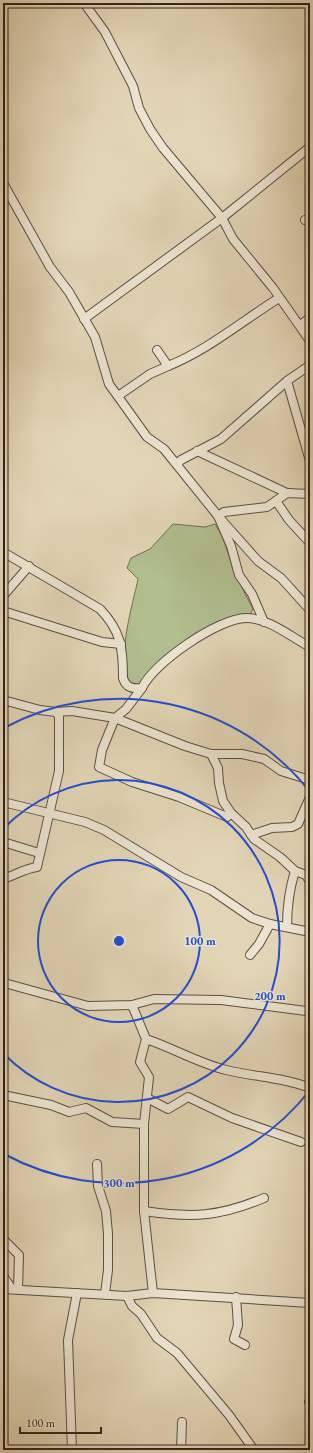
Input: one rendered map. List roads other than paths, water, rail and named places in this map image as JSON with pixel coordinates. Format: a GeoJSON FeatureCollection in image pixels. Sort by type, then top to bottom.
{"type":"FeatureCollection","features":[{"type":"Feature","properties":{"kind":"street"},"geometry":{"type":"LineString","coordinates":[[84,3],[105,32],[134,86],[143,118],[163,148],[222,218],[233,239],[300,325],[310,341]]}},
{"type":"Feature","properties":{"kind":"street"},"geometry":{"type":"LineString","coordinates":[[84,319],[222,218],[310,147]]}},
{"type":"Feature","properties":{"kind":"street"},"geometry":{"type":"LineString","coordinates":[[3,183],[50,267],[69,292],[95,337],[109,384],[147,437],[164,449],[218,516],[258,561],[281,578],[310,610]]}},
{"type":"Feature","properties":{"kind":"street"},"geometry":{"type":"LineString","coordinates":[[118,396],[150,374],[197,351],[279,298]]}},
{"type":"Feature","properties":{"kind":"street"},"geometry":{"type":"LineString","coordinates":[[300,325],[310,318]]}},
{"type":"Feature","properties":{"kind":"street"},"geometry":{"type":"LineString","coordinates":[[157,350],[168,366]]}},
{"type":"Feature","properties":{"kind":"street"},"geometry":{"type":"LineString","coordinates":[[177,464],[197,451],[221,439],[287,381],[310,365]]}},
{"type":"Feature","properties":{"kind":"street"},"geometry":{"type":"LineString","coordinates":[[287,381],[310,462]]}},
{"type":"Feature","properties":{"kind":"street"},"geometry":{"type":"LineString","coordinates":[[197,451],[287,493],[310,494]]}},
{"type":"Feature","properties":{"kind":"street"},"geometry":{"type":"LineString","coordinates":[[218,516],[224,512],[267,507],[287,493]]}},
{"type":"Feature","properties":{"kind":"street"},"geometry":{"type":"LineString","coordinates":[[276,501],[289,520],[310,543]]}},
{"type":"Feature","properties":{"kind":"street"},"geometry":{"type":"LineString","coordinates":[[218,516],[231,546],[239,575],[252,594],[264,622]]}},
{"type":"Feature","properties":{"kind":"street"},"geometry":{"type":"LineString","coordinates":[[3,552],[100,609],[112,621],[119,636],[124,684],[129,687],[142,688]]}},
{"type":"Feature","properties":{"kind":"street"},"geometry":{"type":"LineString","coordinates":[[3,596],[29,566]]}},
{"type":"Feature","properties":{"kind":"street"},"geometry":{"type":"LineString","coordinates":[[3,611],[102,642],[121,644]]}},
{"type":"Feature","properties":{"kind":"street"},"geometry":{"type":"LineString","coordinates":[[231,813],[227,817],[179,797],[132,782],[100,767],[102,750],[115,718],[126,709],[159,666],[203,634],[227,622],[247,618],[264,622],[310,647]]}},
{"type":"Feature","properties":{"kind":"street"},"geometry":{"type":"LineString","coordinates":[[3,700],[56,712],[72,711],[115,718],[185,746],[211,754],[242,754],[264,759],[281,771],[310,780]]}},
{"type":"Feature","properties":{"kind":"street"},"geometry":{"type":"LineString","coordinates":[[3,879],[16,875],[22,870],[37,867],[59,771],[58,716],[56,712]]}},
{"type":"Feature","properties":{"kind":"street"},"geometry":{"type":"LineString","coordinates":[[211,754],[218,768],[219,783],[223,800],[231,813],[251,834],[254,840],[284,859],[295,871],[306,876],[310,882]]}},
{"type":"Feature","properties":{"kind":"street"},"geometry":{"type":"LineString","coordinates":[[251,834],[272,828],[292,827],[298,824],[310,797]]}},
{"type":"Feature","properties":{"kind":"street"},"geometry":{"type":"LineString","coordinates":[[3,802],[85,822],[104,830],[181,877],[211,890],[252,918],[270,924],[310,932]]}},
{"type":"Feature","properties":{"kind":"street"},"geometry":{"type":"LineString","coordinates":[[3,842],[39,853]]}},
{"type":"Feature","properties":{"kind":"street"},"geometry":{"type":"LineString","coordinates":[[287,927],[287,908],[290,886],[295,871]]}},
{"type":"Feature","properties":{"kind":"street"},"geometry":{"type":"LineString","coordinates":[[250,955],[259,944],[270,924]]}},
{"type":"Feature","properties":{"kind":"street"},"geometry":{"type":"LineString","coordinates":[[3,981],[8,984],[88,1006],[132,1005],[154,999],[221,1000],[298,1010],[310,1013]]}},
{"type":"Feature","properties":{"kind":"street"},"geometry":{"type":"LineString","coordinates":[[132,1005],[146,1039],[140,1062],[149,1077],[144,1124],[144,1211],[153,1293]]}},
{"type":"Feature","properties":{"kind":"street"},"geometry":{"type":"LineString","coordinates":[[146,1039],[226,1070],[282,1080],[310,1088]]}},
{"type":"Feature","properties":{"kind":"street"},"geometry":{"type":"LineString","coordinates":[[3,1095],[51,1105],[69,1112],[86,1108],[112,1122],[144,1124]]}},
{"type":"Feature","properties":{"kind":"street"},"geometry":{"type":"LineString","coordinates":[[147,1098],[168,1109],[188,1097],[232,1118],[301,1142]]}},
{"type":"Feature","properties":{"kind":"street"},"geometry":{"type":"LineString","coordinates":[[97,1164],[98,1186],[106,1211],[108,1234],[108,1270],[105,1294]]}},
{"type":"Feature","properties":{"kind":"street"},"geometry":{"type":"LineString","coordinates":[[144,1211],[172,1214],[213,1215],[244,1206],[264,1198]]}},
{"type":"Feature","properties":{"kind":"street"},"geometry":{"type":"LineString","coordinates":[[3,1239],[19,1255],[15,1289]]}},
{"type":"Feature","properties":{"kind":"street"},"geometry":{"type":"LineString","coordinates":[[3,1276],[15,1289]]}},
{"type":"Feature","properties":{"kind":"street"},"geometry":{"type":"LineString","coordinates":[[3,1289],[127,1296],[153,1293],[236,1297],[310,1303]]}},
{"type":"Feature","properties":{"kind":"street"},"geometry":{"type":"LineString","coordinates":[[72,1450],[68,1340],[77,1293]]}},
{"type":"Feature","properties":{"kind":"street"},"geometry":{"type":"LineString","coordinates":[[127,1296],[132,1306],[141,1314],[157,1338],[177,1353],[229,1415],[254,1450]]}},
{"type":"Feature","properties":{"kind":"street"},"geometry":{"type":"LineString","coordinates":[[236,1297],[238,1325],[234,1339],[245,1345]]}},
{"type":"Feature","properties":{"kind":"street"},"geometry":{"type":"LineString","coordinates":[[181,1450],[182,1422]]}}]}
